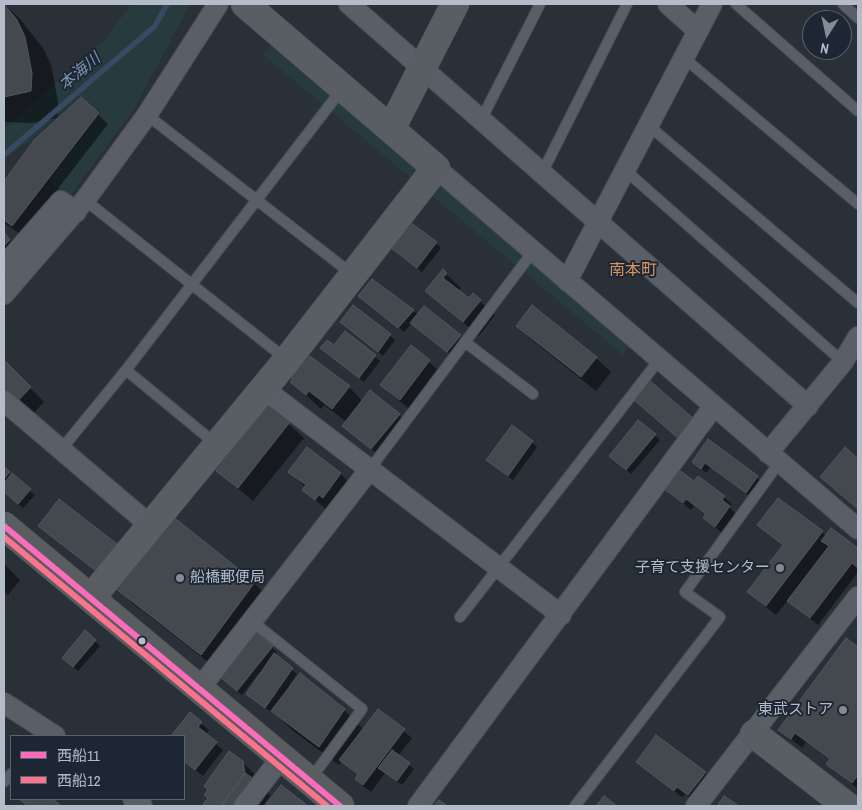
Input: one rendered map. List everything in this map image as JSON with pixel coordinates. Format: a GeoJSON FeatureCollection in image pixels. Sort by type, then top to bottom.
{"type":"FeatureCollection","features":[{"type":"Feature","properties":{"kind":"highway"},"geometry":{"type":"LineString","coordinates":[[4,526],[340,806]]}},
{"type":"Feature","properties":{"kind":"street"},"geometry":{"type":"LineString","coordinates":[[4,294],[81,206],[147,115],[218,4]]}},
{"type":"Feature","properties":{"kind":"street"},"geometry":{"type":"LineString","coordinates":[[245,4],[858,529]]}},
{"type":"Feature","properties":{"kind":"street"},"geometry":{"type":"LineString","coordinates":[[349,4],[808,406]]}},
{"type":"Feature","properties":{"kind":"street"},"geometry":{"type":"LineString","coordinates":[[668,4],[698,31]]}},
{"type":"Feature","properties":{"kind":"street"},"geometry":{"type":"LineString","coordinates":[[567,281],[712,4]]}},
{"type":"Feature","properties":{"kind":"street"},"geometry":{"type":"LineString","coordinates":[[391,130],[423,67],[448,10]]}},
{"type":"Feature","properties":{"kind":"street"},"geometry":{"type":"LineString","coordinates":[[91,598],[264,389],[436,168]]}},
{"type":"Feature","properties":{"kind":"street"},"geometry":{"type":"LineString","coordinates":[[4,266],[61,200],[81,206]]}},
{"type":"Feature","properties":{"kind":"street"},"geometry":{"type":"LineString","coordinates":[[773,458],[808,406],[843,362],[858,338]]}},
{"type":"Feature","properties":{"kind":"street"},"geometry":{"type":"LineString","coordinates":[[264,389],[561,615]]}},
{"type":"Feature","properties":{"kind":"street"},"geometry":{"type":"LineString","coordinates":[[4,401],[60,451],[151,526]]}},
{"type":"Feature","properties":{"kind":"street"},"geometry":{"type":"LineString","coordinates":[[418,806],[714,406]]}},
{"type":"Feature","properties":{"kind":"street"},"geometry":{"type":"LineString","coordinates":[[200,688],[370,469]]}},
{"type":"Feature","properties":{"kind":"street"},"geometry":{"type":"LineString","coordinates":[[696,806],[754,734],[858,597]]}},
{"type":"Feature","properties":{"kind":"street"},"geometry":{"type":"LineString","coordinates":[[4,703],[51,735]]}},
{"type":"Feature","properties":{"kind":"street"},"geometry":{"type":"LineString","coordinates":[[754,734],[847,806]]}},
{"type":"Feature","properties":{"kind":"street"},"geometry":{"type":"LineString","coordinates":[[244,806],[281,758]]}},
{"type":"Feature","properties":{"kind":"lane"},"geometry":{"type":"LineString","coordinates":[[481,120],[540,4]]}},
{"type":"Feature","properties":{"kind":"lane"},"geometry":{"type":"LineString","coordinates":[[542,173],[627,4]]}},
{"type":"Feature","properties":{"kind":"lane"},"geometry":{"type":"LineString","coordinates":[[736,4],[858,111]]}},
{"type":"Feature","properties":{"kind":"lane"},"geometry":{"type":"LineString","coordinates":[[843,4],[858,18]]}},
{"type":"Feature","properties":{"kind":"lane"},"geometry":{"type":"LineString","coordinates":[[684,58],[858,204]]}},
{"type":"Feature","properties":{"kind":"lane"},"geometry":{"type":"LineString","coordinates":[[60,451],[126,370],[343,88]]}},
{"type":"Feature","properties":{"kind":"lane"},"geometry":{"type":"LineString","coordinates":[[147,115],[352,274]]}},
{"type":"Feature","properties":{"kind":"lane"},"geometry":{"type":"LineString","coordinates":[[648,125],[858,303]]}},
{"type":"Feature","properties":{"kind":"lane"},"geometry":{"type":"LineString","coordinates":[[625,170],[843,362]]}},
{"type":"Feature","properties":{"kind":"lane"},"geometry":{"type":"LineString","coordinates":[[81,206],[192,283],[287,360]]}},
{"type":"Feature","properties":{"kind":"lane"},"geometry":{"type":"LineString","coordinates":[[370,469],[534,250]]}},
{"type":"Feature","properties":{"kind":"lane"},"geometry":{"type":"LineString","coordinates":[[464,342],[532,394]]}},
{"type":"Feature","properties":{"kind":"lane"},"geometry":{"type":"LineString","coordinates":[[460,617],[659,360]]}},
{"type":"Feature","properties":{"kind":"lane"},"geometry":{"type":"LineString","coordinates":[[126,370],[218,445]]}},
{"type":"Feature","properties":{"kind":"lane"},"geometry":{"type":"LineString","coordinates":[[575,806],[720,617],[685,592],[773,458]]}},
{"type":"Feature","properties":{"kind":"lane"},"geometry":{"type":"LineString","coordinates":[[253,622],[362,709],[309,780]]}},
{"type":"Feature","properties":{"kind":"green space"},"geometry":{"type":"Polygon","coordinates":[[[131,4],[190,4],[134,109],[70,196],[49,181],[101,113],[80,96],[33,138],[4,159],[4,129],[106,38],[131,4]]]}},
{"type":"Feature","properties":{"kind":"green space"},"geometry":{"type":"Polygon","coordinates":[[[276,39],[629,347],[623,355],[263,55],[276,39]]]}},
{"type":"Feature","properties":{"kind":"building"},"geometry":{"type":"Polygon","coordinates":[[[4,4],[17,20],[25,37],[32,73],[31,91],[4,97],[4,4]]]}},
{"type":"Feature","properties":{"kind":"building"},"geometry":{"type":"Polygon","coordinates":[[[81,97],[99,113],[12,226],[4,220],[4,181],[35,139],[81,97]]]}},
{"type":"Feature","properties":{"kind":"building"},"geometry":{"type":"Polygon","coordinates":[[[411,223],[437,242],[417,268],[391,248],[411,223]]]}},
{"type":"Feature","properties":{"kind":"building"},"geometry":{"type":"Polygon","coordinates":[[[4,232],[10,240],[4,246],[4,232]]]}},
{"type":"Feature","properties":{"kind":"building"},"geometry":{"type":"Polygon","coordinates":[[[443,269],[447,273],[443,278],[469,298],[473,293],[481,300],[463,322],[425,291],[443,269]]]}},
{"type":"Feature","properties":{"kind":"building"},"geometry":{"type":"Polygon","coordinates":[[[372,279],[414,310],[398,328],[358,296],[372,279]]]}},
{"type":"Feature","properties":{"kind":"building"},"geometry":{"type":"Polygon","coordinates":[[[353,305],[391,334],[378,352],[340,322],[353,305]]]}},
{"type":"Feature","properties":{"kind":"building"},"geometry":{"type":"Polygon","coordinates":[[[532,305],[597,357],[581,377],[516,326],[532,305]]]}},
{"type":"Feature","properties":{"kind":"building"},"geometry":{"type":"Polygon","coordinates":[[[424,306],[461,335],[447,352],[410,323],[424,306]]]}},
{"type":"Feature","properties":{"kind":"building"},"geometry":{"type":"Polygon","coordinates":[[[345,331],[376,355],[359,378],[320,348],[327,340],[334,345],[345,331]]]}},
{"type":"Feature","properties":{"kind":"building"},"geometry":{"type":"Polygon","coordinates":[[[411,345],[430,360],[400,400],[380,385],[411,345]]]}},
{"type":"Feature","properties":{"kind":"building"},"geometry":{"type":"Polygon","coordinates":[[[307,354],[350,386],[332,409],[309,391],[306,395],[290,382],[293,379],[289,376],[307,354]]]}},
{"type":"Feature","properties":{"kind":"building"},"geometry":{"type":"Polygon","coordinates":[[[4,360],[31,387],[14,405],[4,395],[4,360]]]}},
{"type":"Feature","properties":{"kind":"building"},"geometry":{"type":"Polygon","coordinates":[[[649,380],[694,419],[678,438],[633,399],[649,380]]]}},
{"type":"Feature","properties":{"kind":"building"},"geometry":{"type":"Polygon","coordinates":[[[370,390],[400,414],[371,449],[342,426],[370,390]]]}},
{"type":"Feature","properties":{"kind":"building"},"geometry":{"type":"Polygon","coordinates":[[[268,405],[290,422],[238,488],[216,471],[268,405]]]}},
{"type":"Feature","properties":{"kind":"building"},"geometry":{"type":"Polygon","coordinates":[[[638,420],[656,434],[626,470],[609,456],[638,420]]]}},
{"type":"Feature","properties":{"kind":"building"},"geometry":{"type":"Polygon","coordinates":[[[512,425],[533,441],[508,476],[486,460],[512,425]]]}},
{"type":"Feature","properties":{"kind":"building"},"geometry":{"type":"Polygon","coordinates":[[[708,439],[758,476],[746,493],[705,463],[701,469],[692,462],[708,439]]]}},
{"type":"Feature","properties":{"kind":"building"},"geometry":{"type":"Polygon","coordinates":[[[307,447],[341,473],[323,498],[319,495],[315,500],[302,490],[306,485],[288,472],[307,447]]]}},
{"type":"Feature","properties":{"kind":"building"},"geometry":{"type":"Polygon","coordinates":[[[845,447],[858,459],[858,509],[820,477],[845,447]]]}},
{"type":"Feature","properties":{"kind":"building"},"geometry":{"type":"Polygon","coordinates":[[[4,466],[10,472],[4,479],[4,466]]]}},
{"type":"Feature","properties":{"kind":"building"},"geometry":{"type":"Polygon","coordinates":[[[679,470],[694,481],[698,476],[725,496],[722,500],[730,506],[715,527],[703,518],[706,514],[686,499],[683,503],[664,489],[679,470]]]}},
{"type":"Feature","properties":{"kind":"building"},"geometry":{"type":"Polygon","coordinates":[[[12,473],[31,489],[18,504],[4,492],[4,483],[12,473]]]}},
{"type":"Feature","properties":{"kind":"building","name":"子育て支援センター"},"geometry":{"type":"Polygon","coordinates":[[[778,498],[823,531],[766,606],[747,592],[783,545],[757,525],[778,498]]]}},
{"type":"Feature","properties":{"kind":"building"},"geometry":{"type":"Polygon","coordinates":[[[59,499],[117,544],[107,556],[111,560],[100,574],[38,526],[59,499]]]}},
{"type":"Feature","properties":{"kind":"building"},"geometry":{"type":"Polygon","coordinates":[[[172,516],[255,582],[201,655],[115,588],[172,516]]]}},
{"type":"Feature","properties":{"kind":"building"},"geometry":{"type":"Polygon","coordinates":[[[831,528],[858,548],[858,568],[852,563],[810,618],[787,601],[829,546],[821,541],[831,528]]]}},
{"type":"Feature","properties":{"kind":"building"},"geometry":{"type":"Polygon","coordinates":[[[85,630],[96,640],[73,667],[62,658],[85,630]]]}},
{"type":"Feature","properties":{"kind":"building"},"geometry":{"type":"Polygon","coordinates":[[[256,632],[273,646],[237,691],[220,677],[256,632]]]}},
{"type":"Feature","properties":{"kind":"building"},"geometry":{"type":"Polygon","coordinates":[[[846,638],[858,647],[858,775],[852,783],[826,764],[830,759],[795,733],[791,739],[778,730],[846,638]]]}},
{"type":"Feature","properties":{"kind":"building"},"geometry":{"type":"Polygon","coordinates":[[[274,653],[293,668],[265,708],[246,694],[274,653]]]}},
{"type":"Feature","properties":{"kind":"building"},"geometry":{"type":"Polygon","coordinates":[[[300,673],[345,709],[319,747],[271,711],[300,673]]]}},
{"type":"Feature","properties":{"kind":"building"},"geometry":{"type":"Polygon","coordinates":[[[378,709],[405,729],[363,785],[355,779],[358,774],[339,760],[378,709]]]}},
{"type":"Feature","properties":{"kind":"building"},"geometry":{"type":"Polygon","coordinates":[[[190,712],[202,722],[198,727],[217,742],[195,770],[185,762],[185,735],[172,735],[190,712]]]}},
{"type":"Feature","properties":{"kind":"building"},"geometry":{"type":"Polygon","coordinates":[[[656,735],[706,772],[688,795],[677,787],[674,791],[636,762],[656,735]]]}},
{"type":"Feature","properties":{"kind":"building"},"geometry":{"type":"Polygon","coordinates":[[[392,750],[410,763],[397,781],[378,768],[392,750]]]}},
{"type":"Feature","properties":{"kind":"building"},"geometry":{"type":"Polygon","coordinates":[[[229,751],[243,761],[245,773],[221,806],[206,806],[203,804],[208,798],[204,795],[208,790],[204,786],[229,751]]]}},
{"type":"Feature","properties":{"kind":"building"},"geometry":{"type":"Polygon","coordinates":[[[245,773],[257,781],[238,806],[221,806],[245,773]]]}},
{"type":"Feature","properties":{"kind":"building"},"geometry":{"type":"Polygon","coordinates":[[[281,785],[308,806],[269,806],[266,804],[281,785]]]}},
{"type":"Feature","properties":{"kind":"building"},"geometry":{"type":"Polygon","coordinates":[[[604,796],[617,806],[596,806],[604,796]]]}},
{"type":"Feature","properties":{"kind":"building"},"geometry":{"type":"Polygon","coordinates":[[[724,796],[739,806],[717,806],[724,796]]]}},
{"type":"Feature","properties":{"kind":"building"},"geometry":{"type":"Polygon","coordinates":[[[20,800],[54,800],[61,806],[28,806],[20,800]]]}},
{"type":"Feature","properties":{"kind":"building"},"geometry":{"type":"Polygon","coordinates":[[[439,800],[447,806],[434,806],[439,800]]]}},
{"type":"Feature","properties":{"kind":"waterway","name":"本海川"},"geometry":{"type":"LineString","coordinates":[[4,155],[155,26],[167,4]]}},
{"type":"Feature","properties":{"kind":"transit line","name":"西船11"},"geometry":{"type":"LineString","coordinates":[[4,526],[340,806]]}},
{"type":"Feature","properties":{"kind":"transit line","name":"西船12"},"geometry":{"type":"LineString","coordinates":[[4,537],[327,806]]}},
{"type":"Feature","properties":{"kind":"place","name":"子育て支援センター"},"geometry":{"type":"Point","coordinates":[780,568]}},
{"type":"Feature","properties":{"kind":"place","name":"船橋郵便局"},"geometry":{"type":"Point","coordinates":[180,578]}},
{"type":"Feature","properties":{"kind":"place","name":"東武ストア"},"geometry":{"type":"Point","coordinates":[843,710]}},
{"type":"Feature","properties":{"kind":"district","name":"南本町"},"geometry":{"type":"Point","coordinates":[633,271]}}]}
